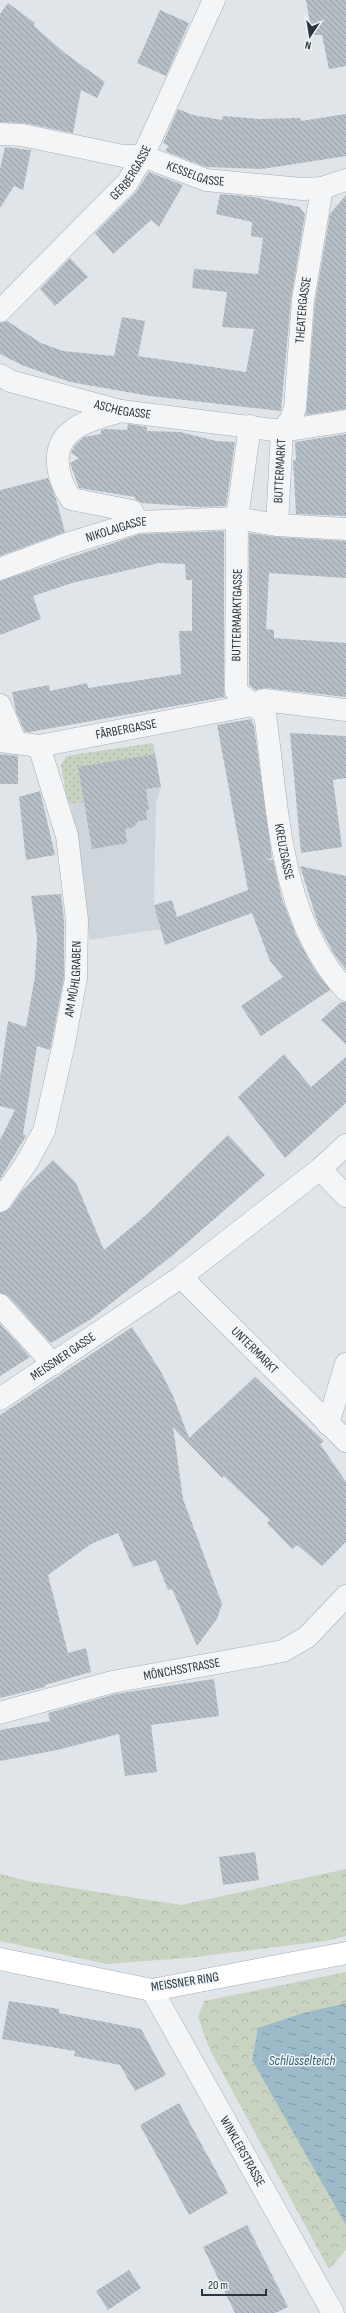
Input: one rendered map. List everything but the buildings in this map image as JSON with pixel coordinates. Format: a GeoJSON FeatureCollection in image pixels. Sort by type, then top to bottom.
{"type":"FeatureCollection","features":[{"type":"Feature","properties":{"kind":"main road","name":"MEISSNER RING"},"geometry":{"type":"LineString","coordinates":[[0,1959],[152,1990],[346,1953]]}},
{"type":"Feature","properties":{"kind":"street","name":"GERBERGASSE"},"geometry":{"type":"LineString","coordinates":[[0,311],[127,183],[143,156],[214,0]]}},
{"type":"Feature","properties":{"kind":"street","name":"KESSELGASSE"},"geometry":{"type":"LineString","coordinates":[[4,134],[22,135],[57,141],[123,156],[143,156],[206,180],[275,188],[322,188],[346,180]]}},
{"type":"Feature","properties":{"kind":"street","name":"THEATERGASSE"},"geometry":{"type":"LineString","coordinates":[[282,431],[291,419],[295,408],[303,300],[322,188]]}},
{"type":"Feature","properties":{"kind":"street","name":"ASCHEGASSE"},"geometry":{"type":"LineString","coordinates":[[0,374],[10,381],[121,411],[250,426]]}},
{"type":"Feature","properties":{"kind":"street"},"geometry":{"type":"LineString","coordinates":[[121,411],[73,430],[63,440],[57,463],[61,481],[71,499],[132,511],[138,522]]}},
{"type":"Feature","properties":{"kind":"street"},"geometry":{"type":"LineString","coordinates":[[282,431],[346,421]]}},
{"type":"Feature","properties":{"kind":"street"},"geometry":{"type":"LineString","coordinates":[[250,426],[237,518],[277,525],[346,529]]}},
{"type":"Feature","properties":{"kind":"street","name":"BUTTERMARKT"},"geometry":{"type":"LineString","coordinates":[[250,426],[282,431],[277,525]]}},
{"type":"Feature","properties":{"kind":"street","name":"NIKOLAIGASSE"},"geometry":{"type":"LineString","coordinates":[[0,569],[67,544],[138,522],[237,518]]}},
{"type":"Feature","properties":{"kind":"street","name":"BUTTERMARKTGASSE"},"geometry":{"type":"LineString","coordinates":[[237,518],[236,692],[252,705]]}},
{"type":"Feature","properties":{"kind":"street","name":"FÄRBERGASSE"},"geometry":{"type":"LineString","coordinates":[[8,742],[39,746],[252,705],[264,700],[346,710]]}},
{"type":"Feature","properties":{"kind":"street"},"geometry":{"type":"LineString","coordinates":[[0,705],[8,742]]}},
{"type":"Feature","properties":{"kind":"street","name":"KREUZGASSE"},"geometry":{"type":"LineString","coordinates":[[252,705],[265,714],[291,888],[312,941],[332,976],[346,990]]}},
{"type":"Feature","properties":{"kind":"street","name":"AM MÜHLGRABEN"},"geometry":{"type":"LineString","coordinates":[[0,1201],[27,1162],[44,1130],[64,1043],[76,978],[77,920],[67,836],[39,746]]}},
{"type":"Feature","properties":{"kind":"street"},"geometry":{"type":"LineString","coordinates":[[181,1277],[320,1169],[346,1145]]}},
{"type":"Feature","properties":{"kind":"street"},"geometry":{"type":"LineString","coordinates":[[320,1169],[346,1196]]}},
{"type":"Feature","properties":{"kind":"street","name":"MEISSNER GASSE"},"geometry":{"type":"LineString","coordinates":[[0,1399],[181,1277]]}},
{"type":"Feature","properties":{"kind":"street","name":"UNTERMARKT"},"geometry":{"type":"LineString","coordinates":[[181,1277],[346,1441]]}},
{"type":"Feature","properties":{"kind":"street"},"geometry":{"type":"LineString","coordinates":[[0,1304],[53,1364]]}},
{"type":"Feature","properties":{"kind":"street"},"geometry":{"type":"LineString","coordinates":[[328,1424],[346,1364]]}},
{"type":"Feature","properties":{"kind":"street","name":"MÖNCHSSTRASSE"},"geometry":{"type":"LineString","coordinates":[[0,1713],[112,1682],[283,1651],[307,1637],[346,1596]]}},
{"type":"Feature","properties":{"kind":"street","name":"WINKLERSTRASSE"},"geometry":{"type":"LineString","coordinates":[[152,1990],[333,2313]]}},
{"type":"Feature","properties":{"kind":"shaded area"},"geometry":{"type":"Polygon","coordinates":[[[153,743],[161,787],[156,803],[154,905],[161,929],[90,940],[71,805],[68,804],[61,765],[67,756],[153,743]]]}},
{"type":"Feature","properties":{"kind":"green space"},"geometry":{"type":"Polygon","coordinates":[[[153,743],[155,754],[79,767],[84,802],[68,804],[61,765],[67,756],[153,743]]]}},
{"type":"Feature","properties":{"kind":"green space"},"geometry":{"type":"Polygon","coordinates":[[[346,1869],[346,1936],[325,1941],[186,1958],[107,1964],[0,1941],[0,1874],[28,1881],[181,1905],[346,1869]]]}},
{"type":"Feature","properties":{"kind":"green space"},"geometry":{"type":"Polygon","coordinates":[[[346,1972],[346,2003],[303,2013],[258,2028],[252,2059],[346,2225],[346,2250],[329,2269],[209,2048],[198,2017],[204,2001],[346,1972]]]}},
{"type":"Feature","properties":{"kind":"water","name":"Schlüsselteich"},"geometry":{"type":"Polygon","coordinates":[[[346,2003],[346,2225],[252,2060],[258,2028],[303,2013],[346,2003]]]}}]}
